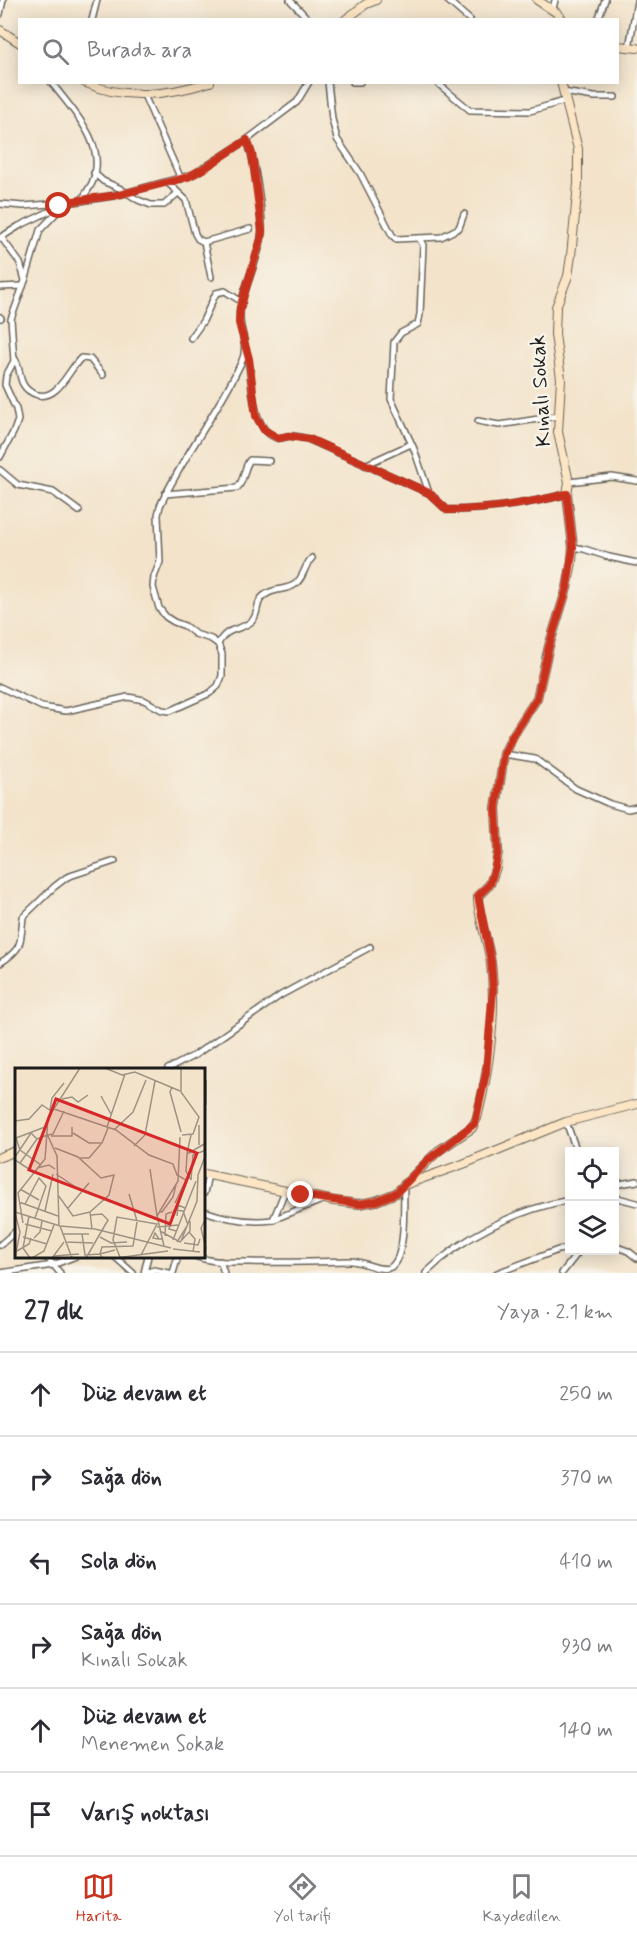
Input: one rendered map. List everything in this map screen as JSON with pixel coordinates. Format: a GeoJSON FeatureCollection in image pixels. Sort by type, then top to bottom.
{"type":"FeatureCollection","features":[{"type":"Feature","properties":{"kind":"street"},"geometry":{"type":"LineString","coordinates":[[0,14],[3,0]]}},
{"type":"Feature","properties":{"kind":"street"},"geometry":{"type":"LineString","coordinates":[[92,18],[97,0]]}},
{"type":"Feature","properties":{"kind":"street"},"geometry":{"type":"LineString","coordinates":[[290,0],[307,18]]}},
{"type":"Feature","properties":{"kind":"street"},"geometry":{"type":"LineString","coordinates":[[348,18],[366,4],[376,0]]}},
{"type":"Feature","properties":{"kind":"street"},"geometry":{"type":"LineString","coordinates":[[447,0],[468,18]]}},
{"type":"Feature","properties":{"kind":"street"},"geometry":{"type":"LineString","coordinates":[[537,0],[555,14]]}},
{"type":"Feature","properties":{"kind":"street"},"geometry":{"type":"LineString","coordinates":[[555,0],[555,14]]}},
{"type":"Feature","properties":{"kind":"street"},"geometry":{"type":"LineString","coordinates":[[599,18],[605,0]]}},
{"type":"Feature","properties":{"kind":"street"},"geometry":{"type":"LineString","coordinates":[[633,48],[637,2]]}},
{"type":"Feature","properties":{"kind":"street"},"geometry":{"type":"LineString","coordinates":[[0,30],[18,41]]}},
{"type":"Feature","properties":{"kind":"street"},"geometry":{"type":"LineString","coordinates":[[52,84],[94,144],[96,161],[93,182],[82,200]]}},
{"type":"Feature","properties":{"kind":"street"},"geometry":{"type":"LineString","coordinates":[[89,84],[108,91],[144,95],[171,92],[202,84]]}},
{"type":"Feature","properties":{"kind":"street"},"geometry":{"type":"LineString","coordinates":[[0,204],[23,206],[67,203],[127,192],[194,174],[247,140],[297,102],[306,84]]}},
{"type":"Feature","properties":{"kind":"street"},"geometry":{"type":"LineString","coordinates":[[328,84],[337,140],[360,173],[396,239],[441,237],[459,228],[464,214]]}},
{"type":"Feature","properties":{"kind":"street"},"geometry":{"type":"LineString","coordinates":[[438,84],[470,110],[530,111],[564,101]]}},
{"type":"Feature","properties":{"kind":"street","name":"Kınalı Sokak"},"geometry":{"type":"LineString","coordinates":[[404,1185],[438,1151],[472,1128],[479,1109],[489,1051],[493,990],[491,961],[478,896],[490,884],[498,851],[496,808],[504,754],[537,698],[549,646],[567,588],[573,547],[567,494],[569,482],[558,432],[561,379],[555,342],[556,312],[570,268],[578,149],[561,84]]}},
{"type":"Feature","properties":{"kind":"street"},"geometry":{"type":"LineString","coordinates":[[562,92],[594,97],[615,97]]}},
{"type":"Feature","properties":{"kind":"street"},"geometry":{"type":"LineString","coordinates":[[144,95],[181,179]]}},
{"type":"Feature","properties":{"kind":"street"},"geometry":{"type":"LineString","coordinates":[[247,140],[252,154],[262,231],[242,302],[239,323],[246,350],[256,416],[264,430],[278,438],[289,436],[309,439],[429,493],[447,510],[473,510],[524,504],[567,494]]}},
{"type":"Feature","properties":{"kind":"street"},"geometry":{"type":"LineString","coordinates":[[94,173],[103,181],[138,200],[158,206],[164,205],[178,193]]}},
{"type":"Feature","properties":{"kind":"street"},"geometry":{"type":"LineString","coordinates":[[167,182],[188,204],[198,239],[204,242],[250,229]]}},
{"type":"Feature","properties":{"kind":"street"},"geometry":{"type":"LineString","coordinates":[[24,283],[20,263],[1,237],[67,203]]}},
{"type":"Feature","properties":{"kind":"street"},"geometry":{"type":"LineString","coordinates":[[0,457],[17,424],[18,415],[5,385],[6,376],[14,358],[10,325],[40,230],[67,203]]}},
{"type":"Feature","properties":{"kind":"street"},"geometry":{"type":"LineString","coordinates":[[419,238],[423,245],[420,314],[418,324],[401,333],[394,342],[391,394],[394,407],[429,493]]}},
{"type":"Feature","properties":{"kind":"street"},"geometry":{"type":"LineString","coordinates":[[204,242],[211,277]]}},
{"type":"Feature","properties":{"kind":"street"},"geometry":{"type":"LineString","coordinates":[[0,287],[24,283]]}},
{"type":"Feature","properties":{"kind":"street"},"geometry":{"type":"LineString","coordinates":[[191,338],[203,321],[216,293],[225,291],[242,302]]}},
{"type":"Feature","properties":{"kind":"street"},"geometry":{"type":"LineString","coordinates":[[0,687],[42,707],[66,711],[128,697],[144,700],[162,710],[170,711],[210,693],[218,686],[222,676],[222,654],[218,644],[174,622],[166,617],[159,608],[153,587],[160,561],[158,514],[165,494],[215,410],[246,350]]}},
{"type":"Feature","properties":{"kind":"street"},"geometry":{"type":"LineString","coordinates":[[14,358],[18,363],[24,386],[41,396],[53,392],[81,358],[90,359],[103,375]]}},
{"type":"Feature","properties":{"kind":"street"},"geometry":{"type":"LineString","coordinates":[[478,421],[499,425],[558,416]]}},
{"type":"Feature","properties":{"kind":"street"},"geometry":{"type":"LineString","coordinates":[[364,465],[411,444]]}},
{"type":"Feature","properties":{"kind":"street"},"geometry":{"type":"LineString","coordinates":[[165,494],[237,488],[241,485],[247,463],[250,460],[269,461]]}},
{"type":"Feature","properties":{"kind":"street"},"geometry":{"type":"LineString","coordinates":[[0,470],[18,484],[53,492],[79,511]]}},
{"type":"Feature","properties":{"kind":"street"},"geometry":{"type":"LineString","coordinates":[[569,482],[612,477],[637,481]]}},
{"type":"Feature","properties":{"kind":"street"},"geometry":{"type":"LineString","coordinates":[[573,547],[637,563]]}},
{"type":"Feature","properties":{"kind":"street"},"geometry":{"type":"LineString","coordinates":[[218,644],[226,633],[251,622],[263,597],[294,585],[300,580],[312,558]]}},
{"type":"Feature","properties":{"kind":"street"},"geometry":{"type":"LineString","coordinates":[[504,754],[535,759],[576,789],[610,804],[628,809],[637,807]]}},
{"type":"Feature","properties":{"kind":"street"},"geometry":{"type":"LineString","coordinates":[[0,963],[13,954],[22,942],[23,917],[54,887],[73,875],[115,861]]}},
{"type":"Feature","properties":{"kind":"street"},"geometry":{"type":"LineString","coordinates":[[170,1068],[195,1055],[281,995],[370,946]]}},
{"type":"Feature","properties":{"kind":"street"},"geometry":{"type":"LineString","coordinates":[[206,1174],[324,1199],[353,1204],[367,1203],[396,1193],[404,1185],[463,1164],[566,1122],[637,1104]]}},
{"type":"Feature","properties":{"kind":"street"},"geometry":{"type":"LineString","coordinates":[[566,1122],[575,1147]]}},
{"type":"Feature","properties":{"kind":"street"},"geometry":{"type":"LineString","coordinates":[[0,1157],[15,1151]]}},
{"type":"Feature","properties":{"kind":"street"},"geometry":{"type":"LineString","coordinates":[[619,1184],[637,1181]]}},
{"type":"Feature","properties":{"kind":"street"},"geometry":{"type":"LineString","coordinates":[[201,1258],[220,1261],[315,1263],[353,1261],[384,1269],[391,1267],[397,1260],[402,1239],[404,1185]]}},
{"type":"Feature","properties":{"kind":"street"},"geometry":{"type":"LineString","coordinates":[[272,1220],[285,1191]]}},
{"type":"Feature","properties":{"kind":"street"},"geometry":{"type":"LineString","coordinates":[[619,1198],[637,1203]]}},
{"type":"Feature","properties":{"kind":"street"},"geometry":{"type":"LineString","coordinates":[[206,1212],[249,1222],[272,1220],[324,1199]]}},
{"type":"Feature","properties":{"kind":"street"},"geometry":{"type":"LineString","coordinates":[[426,1273],[467,1241],[510,1218],[546,1204],[565,1201]]}},
{"type":"Feature","properties":{"kind":"street"},"geometry":{"type":"LineString","coordinates":[[0,1245],[15,1232]]}},
{"type":"Feature","properties":{"kind":"street"},"geometry":{"type":"LineString","coordinates":[[619,1248],[637,1258]]}},
{"type":"Feature","properties":{"kind":"street"},"geometry":{"type":"LineString","coordinates":[[497,1273],[565,1249]]}},
{"type":"Feature","properties":{"kind":"street"},"geometry":{"type":"LineString","coordinates":[[562,1273],[577,1255]]}},
{"type":"Feature","properties":{"kind":"street"},"geometry":{"type":"LineString","coordinates":[[47,1258],[60,1273]]}},
{"type":"Feature","properties":{"kind":"street"},"geometry":{"type":"LineString","coordinates":[[0,1267],[2,1273],[53,1265],[73,1258]]}},
{"type":"Feature","properties":{"kind":"street"},"geometry":{"type":"LineString","coordinates":[[115,1258],[133,1273]]}},
{"type":"Feature","properties":{"kind":"street"},"geometry":{"type":"LineString","coordinates":[[144,1273],[148,1258]]}},
{"type":"Feature","properties":{"kind":"street"},"geometry":{"type":"LineString","coordinates":[[144,1273],[154,1270],[171,1273],[178,1258]]}},
{"type":"Feature","properties":{"kind":"street"},"geometry":{"type":"LineString","coordinates":[[220,1261],[224,1273]]}},
{"type":"Feature","properties":{"kind":"route"},"geometry":{"type":"LineString","coordinates":[[59,206],[90,198],[118,195],[188,177],[247,140],[252,154],[262,231],[240,308],[239,323],[249,359],[256,416],[264,430],[278,438],[289,436],[309,439],[429,493],[447,510],[473,510],[524,504],[567,494],[573,547],[567,588],[549,646],[537,698],[504,754],[496,808],[498,851],[490,884],[478,896],[491,961],[493,1007],[486,1073],[475,1123],[472,1128],[438,1151],[396,1193],[376,1201],[359,1204],[301,1195]]}}]}
